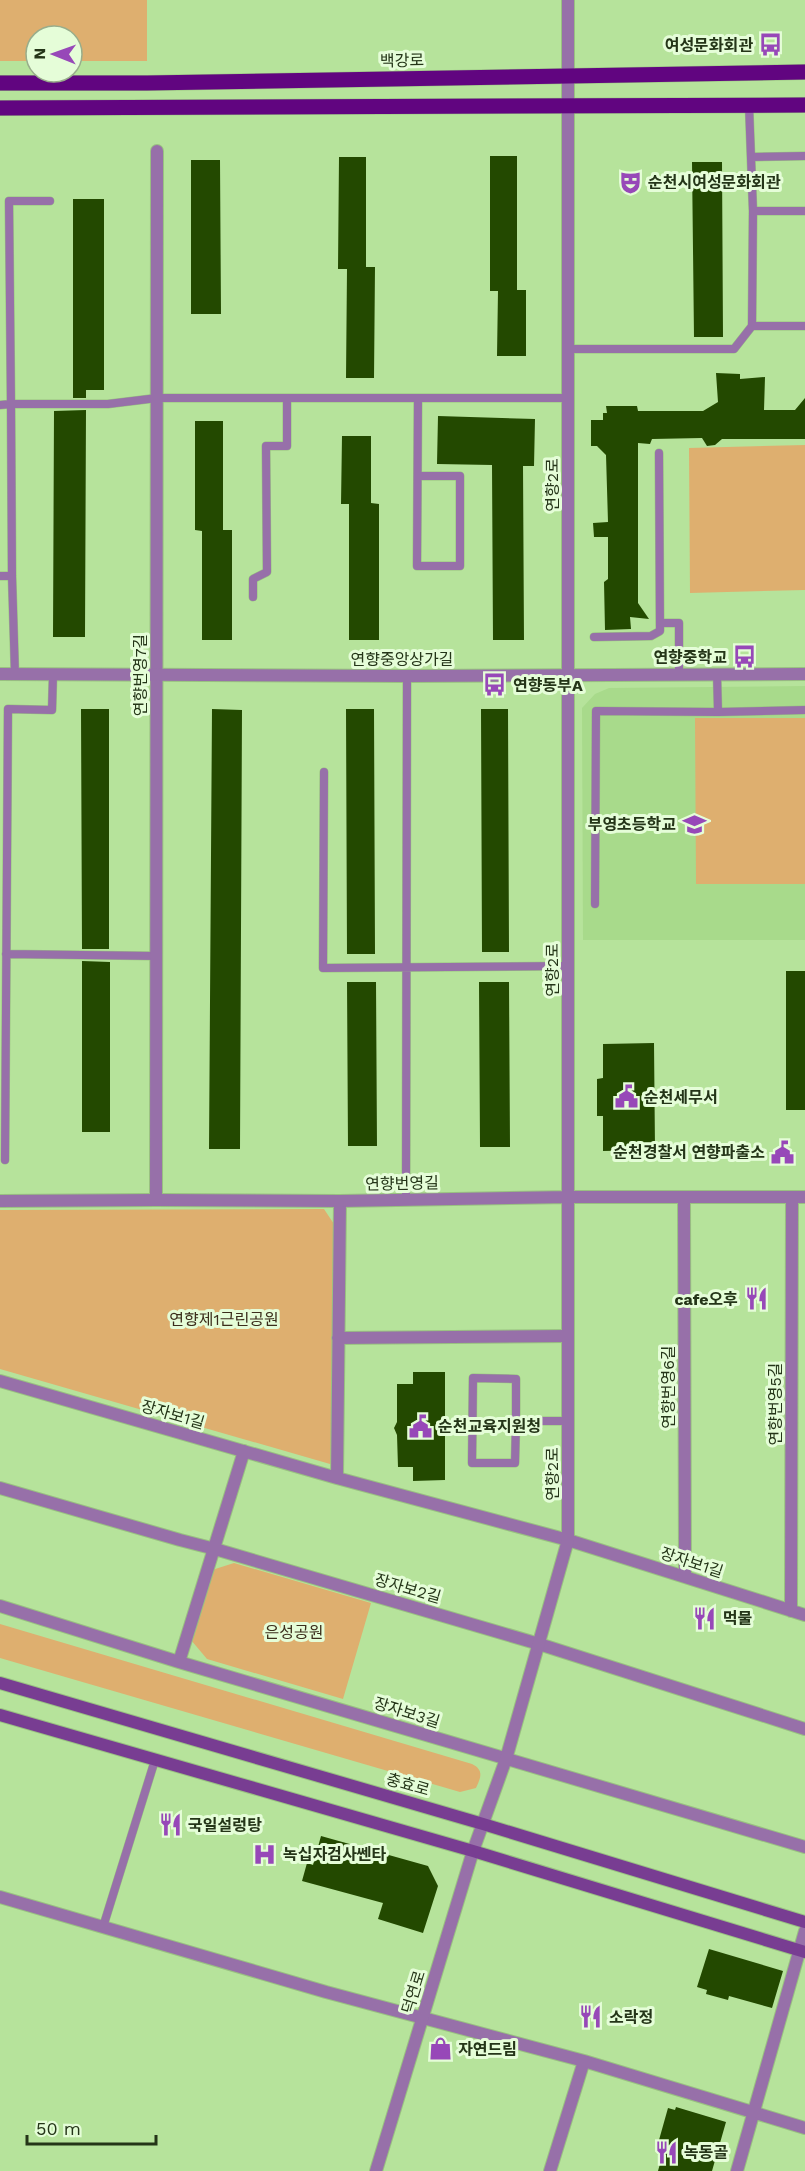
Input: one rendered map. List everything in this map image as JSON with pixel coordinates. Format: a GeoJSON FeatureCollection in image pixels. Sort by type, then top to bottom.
{"type":"FeatureCollection","features":[{"type":"Feature","properties":{"kind":"main road","name":"백강로"},"geometry":{"type":"LineString","coordinates":[[0,83],[158,83],[805,72]]}},
{"type":"Feature","properties":{"kind":"main road"},"geometry":{"type":"LineString","coordinates":[[0,108],[805,105]]}},
{"type":"Feature","properties":{"kind":"main road","name":"충효로"},"geometry":{"type":"LineString","coordinates":[[0,1683],[483,1824],[805,1922]]}},
{"type":"Feature","properties":{"kind":"main road"},"geometry":{"type":"LineString","coordinates":[[0,1715],[473,1851],[802,1951]]}},
{"type":"Feature","properties":{"kind":"street","name":"연향2로"},"geometry":{"type":"LineString","coordinates":[[483,1824],[506,1759],[568,1540],[570,674],[568,0]]}},
{"type":"Feature","properties":{"kind":"street","name":"연향번영7길"},"geometry":{"type":"LineString","coordinates":[[156,1200],[157,151]]}},
{"type":"Feature","properties":{"kind":"street","name":"연향중앙상가길"},"geometry":{"type":"LineString","coordinates":[[0,674],[407,676],[805,674]]}},
{"type":"Feature","properties":{"kind":"street","name":"연향번영5길"},"geometry":{"type":"LineString","coordinates":[[791,1611],[792,1197]]}},
{"type":"Feature","properties":{"kind":"street","name":"연향번영길"},"geometry":{"type":"LineString","coordinates":[[0,1201],[805,1197]]}},
{"type":"Feature","properties":{"kind":"street","name":"연향번영6길"},"geometry":{"type":"LineString","coordinates":[[684,1198],[685,1577]]}},
{"type":"Feature","properties":{"kind":"street"},"geometry":{"type":"LineString","coordinates":[[337,1478],[340,1201]]}},
{"type":"Feature","properties":{"kind":"street"},"geometry":{"type":"LineString","coordinates":[[338,1338],[568,1336]]}},
{"type":"Feature","properties":{"kind":"street","name":"장자보1길"},"geometry":{"type":"LineString","coordinates":[[0,1382],[337,1478],[568,1540],[805,1615]]}},
{"type":"Feature","properties":{"kind":"street"},"geometry":{"type":"LineString","coordinates":[[179,1662],[244,1451]]}},
{"type":"Feature","properties":{"kind":"street","name":"장자보2길"},"geometry":{"type":"LineString","coordinates":[[0,1488],[539,1644],[805,1729]]}},
{"type":"Feature","properties":{"kind":"street","name":"장자보3길"},"geometry":{"type":"LineString","coordinates":[[0,1606],[179,1662],[805,1847]]}},
{"type":"Feature","properties":{"kind":"street","name":"덕연로"},"geometry":{"type":"LineString","coordinates":[[376,2171],[483,1824]]}},
{"type":"Feature","properties":{"kind":"street"},"geometry":{"type":"LineString","coordinates":[[0,1897],[326,1992],[584,2061],[805,2128]]}},
{"type":"Feature","properties":{"kind":"street"},"geometry":{"type":"LineString","coordinates":[[737,2171],[802,1951],[805,1931]]}},
{"type":"Feature","properties":{"kind":"street"},"geometry":{"type":"LineString","coordinates":[[550,2171],[584,2061]]}},
{"type":"Feature","properties":{"kind":"lane"},"geometry":{"type":"LineString","coordinates":[[569,350],[734,349],[752,326],[753,211],[749,105]]}},
{"type":"Feature","properties":{"kind":"lane"},"geometry":{"type":"LineString","coordinates":[[751,157],[805,156]]}},
{"type":"Feature","properties":{"kind":"lane"},"geometry":{"type":"LineString","coordinates":[[15,675],[9,201],[50,201]]}},
{"type":"Feature","properties":{"kind":"lane"},"geometry":{"type":"LineString","coordinates":[[753,211],[805,211]]}},
{"type":"Feature","properties":{"kind":"lane"},"geometry":{"type":"LineString","coordinates":[[752,326],[805,326]]}},
{"type":"Feature","properties":{"kind":"lane"},"geometry":{"type":"LineString","coordinates":[[0,405],[108,404],[157,398],[569,398]]}},
{"type":"Feature","properties":{"kind":"lane"},"geometry":{"type":"LineString","coordinates":[[253,597],[253,579],[267,572],[266,446],[287,446],[287,398]]}},
{"type":"Feature","properties":{"kind":"lane"},"geometry":{"type":"LineString","coordinates":[[418,398],[417,566],[460,566],[460,476],[418,476]]}},
{"type":"Feature","properties":{"kind":"lane"},"geometry":{"type":"LineString","coordinates":[[594,637],[651,636],[660,631],[659,453]]}},
{"type":"Feature","properties":{"kind":"lane"},"geometry":{"type":"LineString","coordinates":[[0,576],[12,576]]}},
{"type":"Feature","properties":{"kind":"lane"},"geometry":{"type":"LineString","coordinates":[[660,623],[679,623],[679,674]]}},
{"type":"Feature","properties":{"kind":"lane"},"geometry":{"type":"LineString","coordinates":[[717,674],[718,712]]}},
{"type":"Feature","properties":{"kind":"lane"},"geometry":{"type":"LineString","coordinates":[[6,1160],[6,954],[3,923],[8,710],[52,710],[53,675]]}},
{"type":"Feature","properties":{"kind":"lane"},"geometry":{"type":"LineString","coordinates":[[406,1199],[407,676]]}},
{"type":"Feature","properties":{"kind":"lane"},"geometry":{"type":"LineString","coordinates":[[595,904],[596,711],[805,710]]}},
{"type":"Feature","properties":{"kind":"lane"},"geometry":{"type":"LineString","coordinates":[[324,772],[323,968],[569,966]]}},
{"type":"Feature","properties":{"kind":"lane"},"geometry":{"type":"LineString","coordinates":[[6,954],[157,956]]}},
{"type":"Feature","properties":{"kind":"lane"},"geometry":{"type":"LineString","coordinates":[[473,1378],[516,1379],[516,1422],[515,1463],[472,1463],[473,1378]]}},
{"type":"Feature","properties":{"kind":"lane"},"geometry":{"type":"LineString","coordinates":[[516,1422],[568,1421]]}},
{"type":"Feature","properties":{"kind":"lane"},"geometry":{"type":"LineString","coordinates":[[103,1927],[155,1760]]}},
{"type":"Feature","properties":{"kind":"shaded area","name":"부영초등학교"},"geometry":{"type":"Polygon","coordinates":[[[805,686],[805,940],[583,940],[582,708],[595,694],[609,688],[805,686]]]}},
{"type":"Feature","properties":{"kind":"green space"},"geometry":{"type":"Polygon","coordinates":[[[0,0],[147,0],[147,61],[84,61],[84,24],[24,24],[24,61],[0,61],[0,0]]]}},
{"type":"Feature","properties":{"kind":"green space"},"geometry":{"type":"Polygon","coordinates":[[[805,445],[805,590],[690,593],[689,448],[805,445]]]}},
{"type":"Feature","properties":{"kind":"green space"},"geometry":{"type":"Polygon","coordinates":[[[695,718],[805,718],[805,884],[696,884],[695,718]]]}},
{"type":"Feature","properties":{"kind":"green space","name":"연향제1근린공원"},"geometry":{"type":"Polygon","coordinates":[[[324,1209],[334,1224],[334,1463],[330,1464],[0,1369],[0,1210],[324,1209]]]}},
{"type":"Feature","properties":{"kind":"green space","name":"은성공원"},"geometry":{"type":"Polygon","coordinates":[[[234,1563],[371,1603],[343,1699],[207,1659],[191,1640],[212,1570],[234,1563]]]}},
{"type":"Feature","properties":{"kind":"green space"},"geometry":{"type":"Polygon","coordinates":[[[0,1624],[472,1764],[480,1771],[479,1780],[476,1788],[460,1792],[0,1658],[0,1624]]]}},
{"type":"Feature","properties":{"kind":"building"},"geometry":{"type":"Polygon","coordinates":[[[490,156],[517,156],[517,290],[526,290],[526,356],[497,356],[498,291],[490,291],[490,156]]]}},
{"type":"Feature","properties":{"kind":"building"},"geometry":{"type":"Polygon","coordinates":[[[339,157],[366,157],[366,267],[375,267],[374,378],[346,378],[347,269],[338,269],[339,157]]]}},
{"type":"Feature","properties":{"kind":"building"},"geometry":{"type":"Polygon","coordinates":[[[191,160],[220,160],[221,314],[191,314],[191,160]]]}},
{"type":"Feature","properties":{"kind":"building"},"geometry":{"type":"Polygon","coordinates":[[[692,162],[722,162],[723,337],[694,337],[692,162]]]}},
{"type":"Feature","properties":{"kind":"building"},"geometry":{"type":"Polygon","coordinates":[[[73,199],[104,199],[104,390],[86,390],[86,398],[73,398],[73,199]]]}},
{"type":"Feature","properties":{"kind":"building"},"geometry":{"type":"Polygon","coordinates":[[[716,373],[740,374],[740,379],[765,377],[764,410],[795,410],[805,398],[805,439],[722,439],[715,445],[707,446],[702,438],[652,439],[650,444],[638,443],[638,603],[649,619],[630,617],[631,629],[605,630],[604,582],[608,579],[608,537],[594,537],[593,523],[608,522],[606,455],[597,446],[591,446],[591,420],[603,420],[603,413],[607,413],[606,406],[637,406],[638,411],[703,411],[718,402],[716,373]]]}},
{"type":"Feature","properties":{"kind":"building"},"geometry":{"type":"Polygon","coordinates":[[[86,410],[85,637],[53,637],[54,411],[86,410]]]}},
{"type":"Feature","properties":{"kind":"building"},"geometry":{"type":"Polygon","coordinates":[[[438,416],[535,419],[534,466],[523,466],[524,640],[493,640],[492,465],[437,464],[438,416]]]}},
{"type":"Feature","properties":{"kind":"building"},"geometry":{"type":"Polygon","coordinates":[[[195,421],[223,421],[223,530],[232,530],[232,640],[202,640],[202,531],[195,530],[195,421]]]}},
{"type":"Feature","properties":{"kind":"building"},"geometry":{"type":"Polygon","coordinates":[[[342,436],[371,436],[371,503],[379,504],[379,640],[349,640],[349,504],[341,504],[342,436]]]}},
{"type":"Feature","properties":{"kind":"building"},"geometry":{"type":"Polygon","coordinates":[[[81,709],[109,709],[109,949],[82,949],[81,709]]]}},
{"type":"Feature","properties":{"kind":"building"},"geometry":{"type":"Polygon","coordinates":[[[212,709],[242,710],[240,1149],[209,1149],[212,709]]]}},
{"type":"Feature","properties":{"kind":"building"},"geometry":{"type":"Polygon","coordinates":[[[346,709],[374,709],[375,954],[347,954],[346,709]]]}},
{"type":"Feature","properties":{"kind":"building"},"geometry":{"type":"Polygon","coordinates":[[[481,709],[508,709],[509,952],[482,952],[481,709]]]}},
{"type":"Feature","properties":{"kind":"building"},"geometry":{"type":"Polygon","coordinates":[[[82,961],[110,962],[110,1132],[82,1132],[82,961]]]}},
{"type":"Feature","properties":{"kind":"building"},"geometry":{"type":"Polygon","coordinates":[[[786,971],[805,971],[805,1110],[786,1110],[786,971]]]}},
{"type":"Feature","properties":{"kind":"building"},"geometry":{"type":"Polygon","coordinates":[[[347,982],[376,982],[377,1146],[348,1146],[347,982]]]}},
{"type":"Feature","properties":{"kind":"building"},"geometry":{"type":"Polygon","coordinates":[[[479,982],[509,982],[510,1147],[480,1147],[479,982]]]}},
{"type":"Feature","properties":{"kind":"building","name":"순천세무서"},"geometry":{"type":"Polygon","coordinates":[[[654,1043],[655,1150],[603,1151],[603,1116],[597,1116],[597,1079],[603,1078],[603,1044],[654,1043]]]}},
{"type":"Feature","properties":{"kind":"building","name":"순천교육지원청"},"geometry":{"type":"Polygon","coordinates":[[[413,1372],[445,1372],[445,1480],[413,1481],[413,1467],[398,1467],[397,1435],[394,1428],[397,1422],[397,1384],[413,1384],[413,1372]]]}},
{"type":"Feature","properties":{"kind":"building"},"geometry":{"type":"Polygon","coordinates":[[[321,1836],[428,1866],[438,1886],[423,1933],[378,1919],[383,1903],[302,1881],[307,1863],[313,1865],[321,1836]]]}},
{"type":"Feature","properties":{"kind":"building"},"geometry":{"type":"Polygon","coordinates":[[[709,1949],[783,1971],[772,2008],[729,1996],[728,2000],[706,1994],[707,1990],[697,1987],[709,1949]]]}},
{"type":"Feature","properties":{"kind":"building"},"geometry":{"type":"Polygon","coordinates":[[[676,2107],[726,2122],[712,2171],[658,2171],[666,2142],[659,2140],[668,2108],[675,2110],[676,2107]]]}},
{"type":"Feature","properties":{"kind":"place","name":"여성문화회관"},"geometry":{"type":"Point","coordinates":[771,45]}},
{"type":"Feature","properties":{"kind":"place","name":"순천시여성문화회관"},"geometry":{"type":"Point","coordinates":[630,182]}},
{"type":"Feature","properties":{"kind":"place","name":"연향중학교"},"geometry":{"type":"Point","coordinates":[745,657]}},
{"type":"Feature","properties":{"kind":"place","name":"연향동부A"},"geometry":{"type":"Point","coordinates":[495,685]}},
{"type":"Feature","properties":{"kind":"place","name":"부영초등학교"},"geometry":{"type":"Point","coordinates":[694,824]}},
{"type":"Feature","properties":{"kind":"place","name":"순천세무서"},"geometry":{"type":"Point","coordinates":[626,1097]}},
{"type":"Feature","properties":{"kind":"place","name":"순천경찰서 연향파출소"},"geometry":{"type":"Point","coordinates":[783,1152]}},
{"type":"Feature","properties":{"kind":"place","name":"cafe오후"},"geometry":{"type":"Point","coordinates":[756,1299]}},
{"type":"Feature","properties":{"kind":"place","name":"순천교육지원청"},"geometry":{"type":"Point","coordinates":[420,1426]}},
{"type":"Feature","properties":{"kind":"place","name":"먹물"},"geometry":{"type":"Point","coordinates":[705,1618]}},
{"type":"Feature","properties":{"kind":"place","name":"국일설렁탕"},"geometry":{"type":"Point","coordinates":[170,1825]}},
{"type":"Feature","properties":{"kind":"place","name":"녹십자검사쎈타"},"geometry":{"type":"Point","coordinates":[265,1854]}},
{"type":"Feature","properties":{"kind":"place","name":"소락정"},"geometry":{"type":"Point","coordinates":[591,2017]}},
{"type":"Feature","properties":{"kind":"place","name":"자연드림"},"geometry":{"type":"Point","coordinates":[440,2049]}},
{"type":"Feature","properties":{"kind":"place","name":"녹동골"},"geometry":{"type":"Point","coordinates":[666,2152]}}]}
